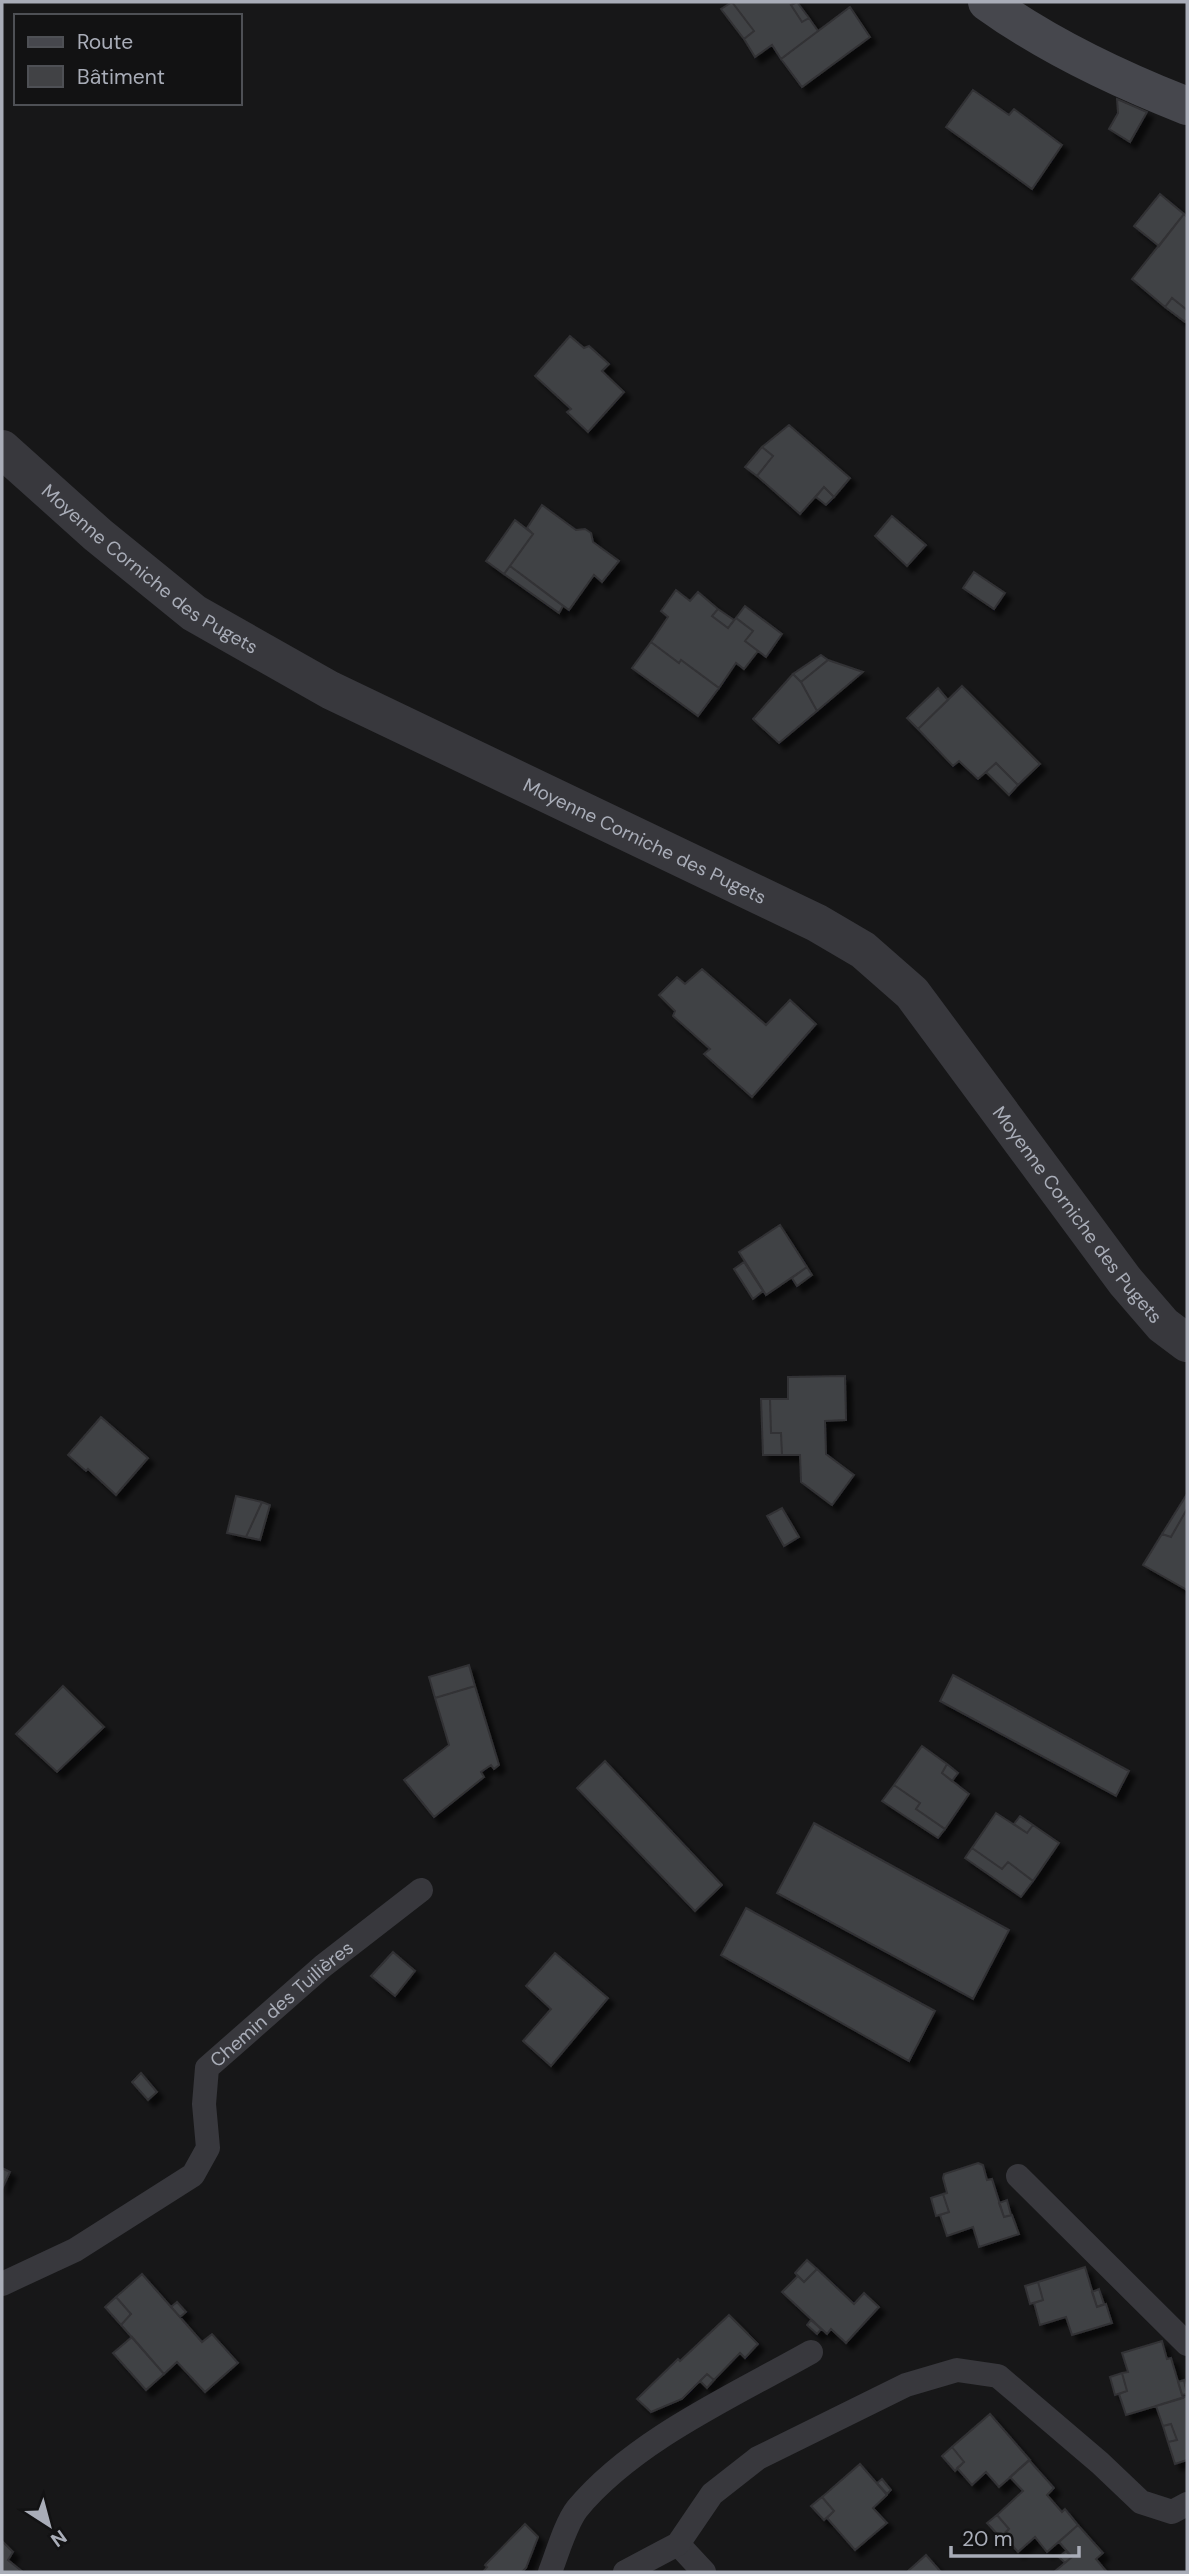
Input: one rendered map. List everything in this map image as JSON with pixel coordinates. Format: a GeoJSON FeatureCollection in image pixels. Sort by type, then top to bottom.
{"type":"FeatureCollection","features":[{"type":"Feature","properties":{"kind":"main road"},"geometry":{"type":"LineString","coordinates":[[987,2],[1024,27],[1075,55],[1135,86],[1187,106]]}},
{"type":"Feature","properties":{"kind":"street","name":"Moyenne Corniche des Pugets"},"geometry":{"type":"LineString","coordinates":[[2,449],[98,535],[194,613],[330,690],[817,923],[863,950],[912,993],[1125,1281],[1163,1325],[1187,1343]]}},
{"type":"Feature","properties":{"kind":"lane","name":"Chemin des Tuilières"},"geometry":{"type":"LineString","coordinates":[[2,2284],[75,2250],[192,2175],[208,2148],[205,2104],[207,2068],[323,1966],[421,1890]]}},
{"type":"Feature","properties":{"kind":"lane"},"geometry":{"type":"LineString","coordinates":[[1018,2176],[1187,2344]]}},
{"type":"Feature","properties":{"kind":"lane"},"geometry":{"type":"LineString","coordinates":[[550,2572],[575,2511],[618,2468],[671,2432],[811,2352]]}},
{"type":"Feature","properties":{"kind":"lane"},"geometry":{"type":"LineString","coordinates":[[625,2572],[678,2544],[712,2494],[758,2458],[906,2385],[957,2370],[998,2376],[1100,2463],[1141,2502],[1172,2512],[1187,2504]]}},
{"type":"Feature","properties":{"kind":"lane"},"geometry":{"type":"LineString","coordinates":[[678,2544],[704,2572]]}},
{"type":"Feature","properties":{"kind":"building"},"geometry":{"type":"Polygon","coordinates":[[[732,2],[796,2],[791,5],[802,22],[809,18],[818,31],[781,59],[772,45],[755,57],[744,39],[754,31],[732,2]]]}},
{"type":"Feature","properties":{"kind":"building"},"geometry":{"type":"Polygon","coordinates":[[[732,2],[754,31],[744,39],[721,9],[732,2]]]}},
{"type":"Feature","properties":{"kind":"building"},"geometry":{"type":"Polygon","coordinates":[[[797,2],[809,18],[802,22],[791,5],[797,2]]]}},
{"type":"Feature","properties":{"kind":"building"},"geometry":{"type":"Polygon","coordinates":[[[850,7],[870,37],[802,87],[781,59],[850,7]]]}},
{"type":"Feature","properties":{"kind":"building"},"geometry":{"type":"Polygon","coordinates":[[[973,90],[1009,115],[1014,109],[1062,145],[1032,189],[946,127],[973,90]]]}},
{"type":"Feature","properties":{"kind":"building"},"geometry":{"type":"Polygon","coordinates":[[[1117,99],[1147,112],[1130,142],[1109,129],[1118,113],[1117,99]]]}},
{"type":"Feature","properties":{"kind":"building"},"geometry":{"type":"Polygon","coordinates":[[[1160,194],[1184,214],[1159,246],[1134,226],[1160,194]]]}},
{"type":"Feature","properties":{"kind":"building"},"geometry":{"type":"Polygon","coordinates":[[[1184,214],[1187,217],[1187,310],[1172,298],[1165,307],[1132,279],[1184,214]]]}},
{"type":"Feature","properties":{"kind":"building"},"geometry":{"type":"Polygon","coordinates":[[[1172,298],[1187,310],[1185,322],[1165,307],[1172,298]]]}},
{"type":"Feature","properties":{"kind":"building"},"geometry":{"type":"Polygon","coordinates":[[[570,336],[584,348],[589,346],[609,364],[602,371],[624,392],[588,432],[567,412],[571,409],[535,376],[570,336]]]}},
{"type":"Feature","properties":{"kind":"building"},"geometry":{"type":"Polygon","coordinates":[[[789,425],[850,478],[834,497],[824,487],[800,514],[757,476],[773,456],[762,447],[789,425]]]}},
{"type":"Feature","properties":{"kind":"building"},"geometry":{"type":"Polygon","coordinates":[[[762,447],[773,456],[757,476],[745,467],[762,447]]]}},
{"type":"Feature","properties":{"kind":"building"},"geometry":{"type":"Polygon","coordinates":[[[824,487],[834,497],[826,505],[816,497],[824,487]]]}},
{"type":"Feature","properties":{"kind":"building"},"geometry":{"type":"Polygon","coordinates":[[[542,505],[576,530],[585,529],[591,533],[593,542],[619,561],[602,582],[594,575],[569,610],[510,566],[533,534],[527,528],[542,505]]]}},
{"type":"Feature","properties":{"kind":"building"},"geometry":{"type":"Polygon","coordinates":[[[892,516],[926,545],[907,566],[875,536],[892,516]]]}},
{"type":"Feature","properties":{"kind":"building"},"geometry":{"type":"Polygon","coordinates":[[[515,520],[533,534],[504,574],[486,561],[515,520]]]}},
{"type":"Feature","properties":{"kind":"building"},"geometry":{"type":"Polygon","coordinates":[[[510,566],[563,606],[559,613],[504,574],[510,566]]]}},
{"type":"Feature","properties":{"kind":"building"},"geometry":{"type":"Polygon","coordinates":[[[974,572],[1005,593],[994,609],[963,588],[974,572]]]}},
{"type":"Feature","properties":{"kind":"building"},"geometry":{"type":"Polygon","coordinates":[[[676,590],[690,601],[698,592],[718,609],[712,616],[728,628],[736,618],[753,631],[745,641],[758,651],[744,669],[736,663],[719,688],[651,642],[668,617],[661,611],[676,590]]]}},
{"type":"Feature","properties":{"kind":"building"},"geometry":{"type":"Polygon","coordinates":[[[745,606],[782,634],[766,657],[745,641],[753,631],[736,618],[745,606]]]}},
{"type":"Feature","properties":{"kind":"building"},"geometry":{"type":"Polygon","coordinates":[[[718,609],[734,620],[728,628],[712,616],[718,609]]]}},
{"type":"Feature","properties":{"kind":"building"},"geometry":{"type":"Polygon","coordinates":[[[651,642],[719,688],[698,716],[632,668],[651,642]]]}},
{"type":"Feature","properties":{"kind":"building"},"geometry":{"type":"Polygon","coordinates":[[[821,655],[828,660],[801,682],[793,674],[821,655]]]}},
{"type":"Feature","properties":{"kind":"building"},"geometry":{"type":"Polygon","coordinates":[[[828,660],[863,672],[817,711],[801,682],[828,660]]]}},
{"type":"Feature","properties":{"kind":"building"},"geometry":{"type":"Polygon","coordinates":[[[793,674],[801,682],[817,711],[779,743],[753,719],[793,674]]]}},
{"type":"Feature","properties":{"kind":"building"},"geometry":{"type":"Polygon","coordinates":[[[962,686],[1040,764],[1018,785],[996,763],[978,779],[959,761],[953,766],[918,729],[962,686]]]}},
{"type":"Feature","properties":{"kind":"building"},"geometry":{"type":"Polygon","coordinates":[[[938,688],[948,700],[918,729],[907,718],[938,688]]]}},
{"type":"Feature","properties":{"kind":"building"},"geometry":{"type":"Polygon","coordinates":[[[996,763],[1018,785],[1009,795],[986,772],[996,763]]]}},
{"type":"Feature","properties":{"kind":"building"},"geometry":{"type":"Polygon","coordinates":[[[702,969],[766,1025],[790,1000],[816,1024],[752,1097],[704,1054],[710,1049],[673,1016],[675,1011],[659,995],[677,977],[685,984],[702,969]]]}},
{"type":"Feature","properties":{"kind":"building"},"geometry":{"type":"Polygon","coordinates":[[[780,1225],[807,1267],[766,1295],[739,1252],[780,1225]]]}},
{"type":"Feature","properties":{"kind":"building"},"geometry":{"type":"Polygon","coordinates":[[[744,1262],[763,1291],[753,1299],[734,1269],[744,1262]]]}},
{"type":"Feature","properties":{"kind":"building"},"geometry":{"type":"Polygon","coordinates":[[[807,1267],[812,1275],[797,1286],[792,1278],[807,1267]]]}},
{"type":"Feature","properties":{"kind":"building"},"geometry":{"type":"Polygon","coordinates":[[[845,1376],[846,1420],[825,1421],[826,1454],[854,1475],[832,1505],[801,1482],[800,1455],[782,1455],[781,1433],[771,1433],[770,1399],[788,1399],[788,1377],[845,1376]]]}},
{"type":"Feature","properties":{"kind":"building"},"geometry":{"type":"Polygon","coordinates":[[[761,1399],[770,1399],[771,1433],[781,1433],[782,1455],[763,1455],[761,1399]]]}},
{"type":"Feature","properties":{"kind":"building"},"geometry":{"type":"Polygon","coordinates":[[[101,1417],[148,1458],[116,1495],[68,1455],[101,1417]]]}},
{"type":"Feature","properties":{"kind":"building"},"geometry":{"type":"Polygon","coordinates":[[[1187,1494],[1187,1509],[1171,1537],[1162,1534],[1187,1494]]]}},
{"type":"Feature","properties":{"kind":"building"},"geometry":{"type":"Polygon","coordinates":[[[236,1496],[262,1502],[246,1537],[227,1533],[236,1496]]]}},
{"type":"Feature","properties":{"kind":"building"},"geometry":{"type":"Polygon","coordinates":[[[262,1502],[270,1505],[260,1540],[246,1537],[262,1502]]]}},
{"type":"Feature","properties":{"kind":"building"},"geometry":{"type":"Polygon","coordinates":[[[782,1508],[799,1537],[784,1546],[767,1516],[782,1508]]]}},
{"type":"Feature","properties":{"kind":"building"},"geometry":{"type":"Polygon","coordinates":[[[1187,1509],[1187,1590],[1143,1565],[1162,1534],[1171,1537],[1187,1509]]]}},
{"type":"Feature","properties":{"kind":"building"},"geometry":{"type":"Polygon","coordinates":[[[469,1665],[475,1686],[435,1698],[429,1677],[469,1665]]]}},
{"type":"Feature","properties":{"kind":"building"},"geometry":{"type":"Polygon","coordinates":[[[953,1675],[1129,1771],[1116,1796],[940,1701],[953,1675]]]}},
{"type":"Feature","properties":{"kind":"building"},"geometry":{"type":"Polygon","coordinates":[[[63,1686],[104,1727],[57,1772],[16,1734],[63,1686]]]}},
{"type":"Feature","properties":{"kind":"building"},"geometry":{"type":"Polygon","coordinates":[[[475,1686],[499,1765],[494,1769],[491,1765],[481,1772],[484,1777],[434,1817],[404,1780],[449,1745],[435,1698],[475,1686]]]}},
{"type":"Feature","properties":{"kind":"building"},"geometry":{"type":"Polygon","coordinates":[[[922,1746],[947,1764],[942,1773],[969,1794],[945,1829],[916,1809],[920,1803],[894,1785],[922,1746]]]}},
{"type":"Feature","properties":{"kind":"building"},"geometry":{"type":"Polygon","coordinates":[[[605,1761],[722,1885],[695,1911],[577,1788],[605,1761]]]}},
{"type":"Feature","properties":{"kind":"building"},"geometry":{"type":"Polygon","coordinates":[[[947,1764],[958,1773],[952,1781],[942,1773],[947,1764]]]}},
{"type":"Feature","properties":{"kind":"building"},"geometry":{"type":"Polygon","coordinates":[[[894,1785],[920,1803],[916,1809],[945,1829],[938,1838],[882,1801],[894,1785]]]}},
{"type":"Feature","properties":{"kind":"building"},"geometry":{"type":"Polygon","coordinates":[[[996,1813],[1027,1833],[1033,1825],[1059,1843],[1033,1881],[1008,1862],[1002,1869],[972,1848],[996,1813]]]}},
{"type":"Feature","properties":{"kind":"building"},"geometry":{"type":"Polygon","coordinates":[[[1020,1816],[1033,1825],[1027,1833],[1014,1824],[1020,1816]]]}},
{"type":"Feature","properties":{"kind":"building"},"geometry":{"type":"Polygon","coordinates":[[[814,1823],[1009,1930],[973,1999],[777,1893],[814,1823]]]}},
{"type":"Feature","properties":{"kind":"building"},"geometry":{"type":"Polygon","coordinates":[[[972,1848],[1002,1869],[1008,1862],[1033,1881],[1021,1897],[965,1858],[972,1848]]]}},
{"type":"Feature","properties":{"kind":"building"},"geometry":{"type":"Polygon","coordinates":[[[746,1908],[935,2011],[909,2061],[721,1955],[746,1908]]]}},
{"type":"Feature","properties":{"kind":"building"},"geometry":{"type":"Polygon","coordinates":[[[393,1952],[415,1971],[395,1996],[371,1976],[393,1952]]]}},
{"type":"Feature","properties":{"kind":"building"},"geometry":{"type":"Polygon","coordinates":[[[555,1953],[608,1998],[551,2066],[523,2041],[551,2009],[526,1986],[555,1953]]]}},
{"type":"Feature","properties":{"kind":"building"},"geometry":{"type":"Polygon","coordinates":[[[141,2073],[157,2092],[148,2100],[132,2082],[141,2073]]]}},
{"type":"Feature","properties":{"kind":"building"},"geometry":{"type":"Polygon","coordinates":[[[978,2163],[983,2165],[987,2180],[992,2179],[1004,2217],[1012,2215],[1019,2234],[979,2247],[973,2227],[947,2236],[940,2215],[949,2212],[943,2194],[947,2193],[944,2174],[978,2163]]]}},
{"type":"Feature","properties":{"kind":"building"},"geometry":{"type":"Polygon","coordinates":[[[2,2168],[10,2172],[2,2189],[2,2168]]]}},
{"type":"Feature","properties":{"kind":"building"},"geometry":{"type":"Polygon","coordinates":[[[943,2194],[949,2212],[936,2216],[931,2198],[943,2194]]]}},
{"type":"Feature","properties":{"kind":"building"},"geometry":{"type":"Polygon","coordinates":[[[1007,2200],[1011,2215],[1004,2217],[999,2203],[1007,2200]]]}},
{"type":"Feature","properties":{"kind":"building"},"geometry":{"type":"Polygon","coordinates":[[[807,2260],[817,2269],[804,2282],[795,2273],[807,2260]]]}},
{"type":"Feature","properties":{"kind":"building"},"geometry":{"type":"Polygon","coordinates":[[[1085,2267],[1097,2307],[1106,2304],[1112,2323],[1072,2335],[1066,2317],[1040,2325],[1034,2303],[1043,2300],[1038,2282],[1085,2267]]]}},
{"type":"Feature","properties":{"kind":"building"},"geometry":{"type":"Polygon","coordinates":[[[817,2269],[854,2304],[864,2293],[879,2307],[846,2343],[831,2329],[827,2334],[782,2292],[798,2276],[804,2282],[817,2269]]]}},
{"type":"Feature","properties":{"kind":"building"},"geometry":{"type":"Polygon","coordinates":[[[142,2274],[202,2342],[212,2334],[238,2363],[205,2392],[177,2362],[164,2374],[121,2325],[131,2314],[116,2297],[142,2274]]]}},
{"type":"Feature","properties":{"kind":"building"},"geometry":{"type":"Polygon","coordinates":[[[1038,2282],[1043,2300],[1030,2304],[1025,2286],[1038,2282]]]}},
{"type":"Feature","properties":{"kind":"building"},"geometry":{"type":"Polygon","coordinates":[[[1099,2289],[1104,2304],[1097,2307],[1092,2292],[1099,2289]]]}},
{"type":"Feature","properties":{"kind":"building"},"geometry":{"type":"Polygon","coordinates":[[[116,2297],[131,2314],[121,2325],[105,2307],[116,2297]]]}},
{"type":"Feature","properties":{"kind":"building"},"geometry":{"type":"Polygon","coordinates":[[[177,2302],[186,2312],[180,2317],[171,2307],[177,2302]]]}},
{"type":"Feature","properties":{"kind":"building"},"geometry":{"type":"Polygon","coordinates":[[[729,2315],[758,2344],[745,2358],[740,2353],[714,2380],[707,2374],[682,2399],[651,2412],[637,2399],[678,2359],[680,2361],[729,2315]]]}},
{"type":"Feature","properties":{"kind":"building"},"geometry":{"type":"Polygon","coordinates":[[[811,2320],[821,2329],[817,2334],[807,2325],[811,2320]]]}},
{"type":"Feature","properties":{"kind":"building"},"geometry":{"type":"Polygon","coordinates":[[[132,2337],[164,2374],[146,2390],[113,2353],[132,2337]]]}},
{"type":"Feature","properties":{"kind":"building"},"geometry":{"type":"Polygon","coordinates":[[[1162,2341],[1167,2359],[1171,2358],[1183,2398],[1126,2415],[1119,2394],[1127,2391],[1122,2373],[1128,2372],[1122,2353],[1162,2341]]]}},
{"type":"Feature","properties":{"kind":"building"},"geometry":{"type":"Polygon","coordinates":[[[1122,2373],[1127,2391],[1115,2395],[1110,2377],[1122,2373]]]}},
{"type":"Feature","properties":{"kind":"building"},"geometry":{"type":"Polygon","coordinates":[[[707,2374],[714,2380],[707,2388],[700,2381],[707,2374]]]}},
{"type":"Feature","properties":{"kind":"building"},"geometry":{"type":"Polygon","coordinates":[[[1184,2380],[1187,2394],[1182,2395],[1178,2382],[1184,2380]]]}},
{"type":"Feature","properties":{"kind":"building"},"geometry":{"type":"Polygon","coordinates":[[[1187,2396],[1187,2460],[1175,2464],[1168,2442],[1177,2440],[1171,2424],[1163,2426],[1156,2406],[1187,2396]]]}},
{"type":"Feature","properties":{"kind":"building"},"geometry":{"type":"Polygon","coordinates":[[[990,2414],[1030,2460],[999,2487],[986,2472],[972,2485],[957,2468],[964,2462],[952,2447],[990,2414]]]}},
{"type":"Feature","properties":{"kind":"building"},"geometry":{"type":"Polygon","coordinates":[[[1171,2424],[1177,2440],[1168,2442],[1163,2426],[1171,2424]]]}},
{"type":"Feature","properties":{"kind":"building"},"geometry":{"type":"Polygon","coordinates":[[[952,2447],[964,2462],[955,2471],[942,2456],[952,2447]]]}},
{"type":"Feature","properties":{"kind":"building"},"geometry":{"type":"Polygon","coordinates":[[[1029,2460],[1054,2488],[1047,2495],[1062,2512],[1065,2509],[1078,2525],[1047,2552],[1035,2537],[1018,2552],[1003,2535],[1009,2529],[997,2515],[1023,2491],[1010,2477],[1029,2460]]]}},
{"type":"Feature","properties":{"kind":"building"},"geometry":{"type":"Polygon","coordinates":[[[860,2464],[887,2495],[873,2508],[887,2523],[855,2550],[827,2518],[834,2511],[822,2497],[860,2464]]]}},
{"type":"Feature","properties":{"kind":"building"},"geometry":{"type":"Polygon","coordinates":[[[882,2479],[891,2490],[887,2494],[877,2483],[882,2479]]]}},
{"type":"Feature","properties":{"kind":"building"},"geometry":{"type":"Polygon","coordinates":[[[822,2497],[834,2511],[824,2520],[811,2506],[822,2497]]]}},
{"type":"Feature","properties":{"kind":"building"},"geometry":{"type":"Polygon","coordinates":[[[997,2515],[1009,2529],[1000,2537],[987,2523],[997,2515]]]}},
{"type":"Feature","properties":{"kind":"building"},"geometry":{"type":"Polygon","coordinates":[[[525,2524],[538,2537],[526,2568],[522,2572],[483,2572],[487,2567],[485,2565],[525,2524]]]}},
{"type":"Feature","properties":{"kind":"building"},"geometry":{"type":"Polygon","coordinates":[[[1078,2525],[1103,2553],[1096,2559],[1107,2572],[1054,2572],[1072,2557],[1059,2542],[1078,2525]]]}},
{"type":"Feature","properties":{"kind":"building"},"geometry":{"type":"Polygon","coordinates":[[[2,2541],[13,2552],[8,2560],[23,2572],[2,2572],[2,2541]]]}},
{"type":"Feature","properties":{"kind":"building"},"geometry":{"type":"Polygon","coordinates":[[[1066,2551],[1072,2557],[1065,2563],[1059,2557],[1066,2551]]]}},
{"type":"Feature","properties":{"kind":"building"},"geometry":{"type":"Polygon","coordinates":[[[926,2555],[941,2572],[907,2572],[926,2555]]]}}]}
